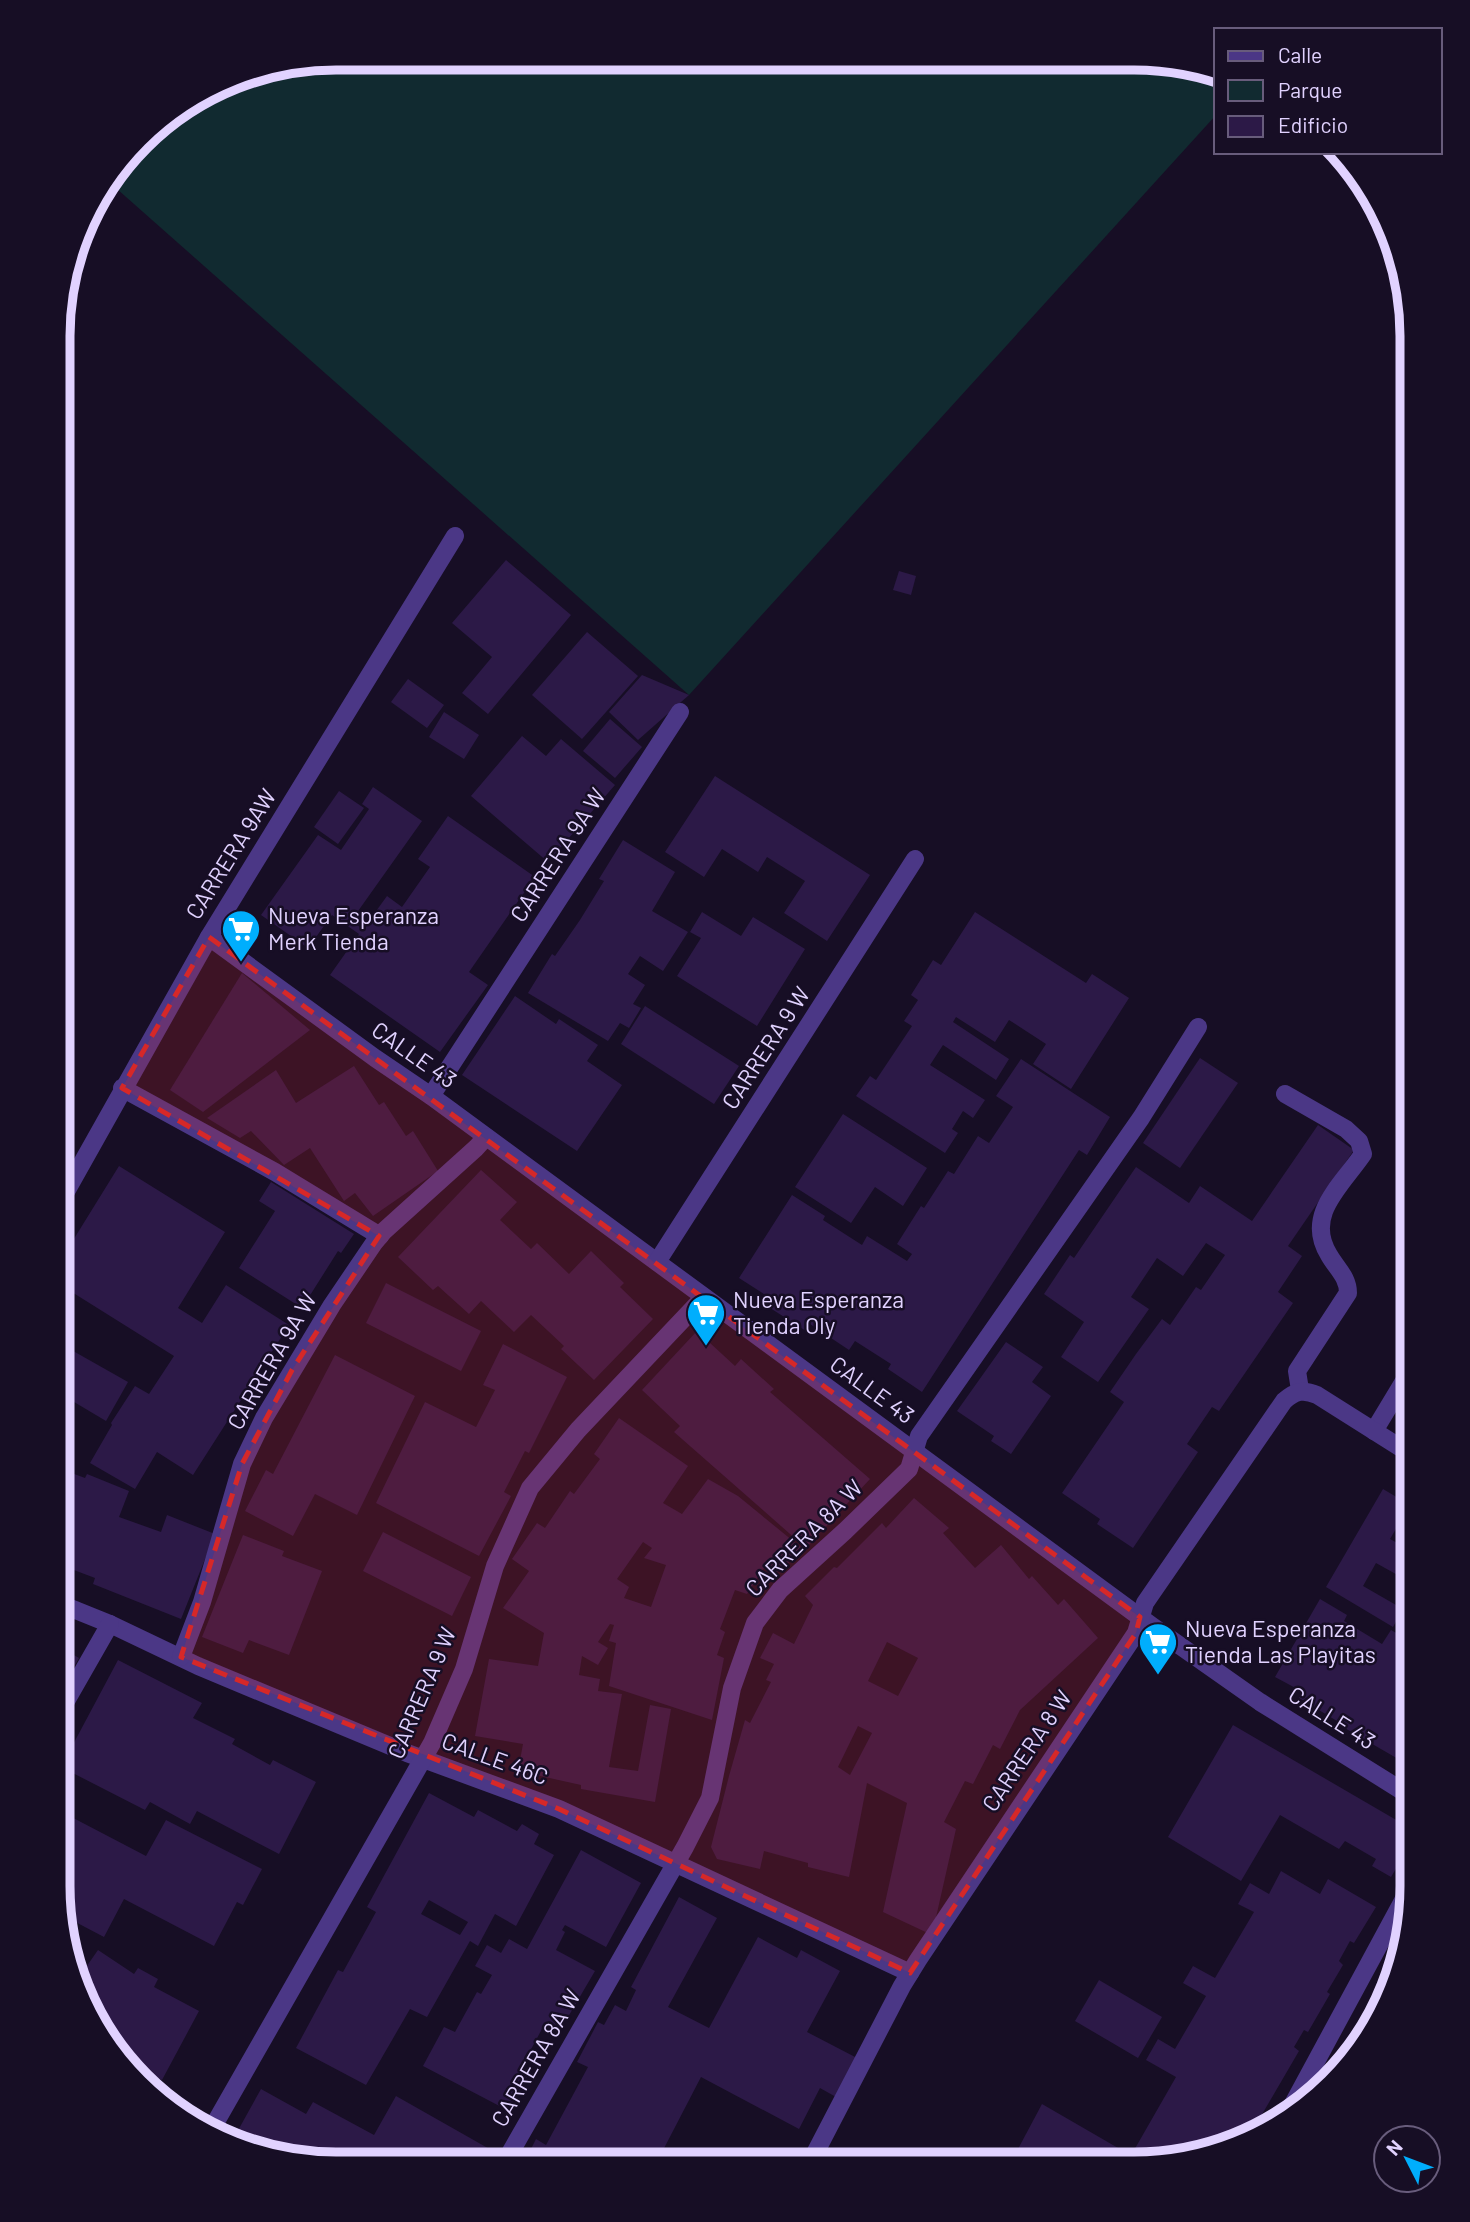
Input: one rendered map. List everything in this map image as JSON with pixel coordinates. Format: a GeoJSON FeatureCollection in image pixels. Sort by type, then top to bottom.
{"type":"FeatureCollection","features":[{"type":"Feature","properties":{"kind":"street","name":"CARRERA 9AW"},"geometry":{"type":"LineString","coordinates":[[70,1183],[208,937],[455,536]]}},
{"type":"Feature","properties":{"kind":"street","name":"CARRERA 9A W"},"geometry":{"type":"LineString","coordinates":[[431,1096],[680,712]]}},
{"type":"Feature","properties":{"kind":"street","name":"CARRERA 9 W"},"geometry":{"type":"LineString","coordinates":[[657,1262],[915,859]]}},
{"type":"Feature","properties":{"kind":"street","name":"CALLE 43"},"geometry":{"type":"LineString","coordinates":[[208,937],[431,1096],[1140,1618],[1261,1702],[1400,1789]]}},
{"type":"Feature","properties":{"kind":"street","name":"CARRERA 8A W"},"geometry":{"type":"LineString","coordinates":[[511,2152],[710,1798],[732,1688],[755,1623],[780,1590],[909,1469],[919,1436],[1140,1118],[1198,1027]]}},
{"type":"Feature","properties":{"kind":"street"},"geometry":{"type":"LineString","coordinates":[[122,1088],[275,1172],[380,1237]]}},
{"type":"Feature","properties":{"kind":"street"},"geometry":{"type":"LineString","coordinates":[[1285,1094],[1346,1129],[1359,1141],[1363,1154],[1322,1213],[1319,1231],[1325,1248],[1348,1282],[1348,1293],[1297,1371],[1305,1391],[1400,1447]]}},
{"type":"Feature","properties":{"kind":"street","name":"CARRERA 9A W"},"geometry":{"type":"LineString","coordinates":[[181,1657],[202,1602],[242,1464],[264,1418],[292,1370],[332,1305],[380,1237],[486,1137]]}},
{"type":"Feature","properties":{"kind":"street","name":"CARRERA 9 W"},"geometry":{"type":"LineString","coordinates":[[215,2123],[432,1743],[464,1669],[495,1566],[530,1488],[578,1430],[704,1297]]}},
{"type":"Feature","properties":{"kind":"street"},"geometry":{"type":"LineString","coordinates":[[1374,1431],[1400,1388]]}},
{"type":"Feature","properties":{"kind":"street","name":"CARRERA 8 W"},"geometry":{"type":"LineString","coordinates":[[816,2152],[909,1973],[1136,1633],[1145,1603],[1284,1401],[1305,1391]]}},
{"type":"Feature","properties":{"kind":"street","name":"CALLE 46C"},"geometry":{"type":"LineString","coordinates":[[70,1608],[422,1758],[559,1810],[909,1973]]}},
{"type":"Feature","properties":{"kind":"street"},"geometry":{"type":"LineString","coordinates":[[70,1694],[110,1624]]}},
{"type":"Feature","properties":{"kind":"street"},"geometry":{"type":"LineString","coordinates":[[1298,2096],[1399,1909]]}},
{"type":"Feature","properties":{"kind":"highlighted area"},"geometry":{"type":"Polygon","coordinates":[[[209,937],[1140,1617],[1136,1633],[910,1973],[559,1809],[181,1657],[242,1464],[292,1370],[379,1236],[122,1088],[209,937]]]}},
{"type":"Feature","properties":{"kind":"green space"},"geometry":{"type":"Polygon","coordinates":[[[1134,70],[1169,72],[1214,82],[1214,117],[689,695],[115,188],[136,161],[174,125],[218,97],[250,84],[301,72],[1134,70]]]}},
{"type":"Feature","properties":{"kind":"building"},"geometry":{"type":"Polygon","coordinates":[[[506,560],[571,615],[488,714],[462,693],[492,657],[452,623],[506,560]]]}},
{"type":"Feature","properties":{"kind":"building"},"geometry":{"type":"Polygon","coordinates":[[[899,571],[916,576],[911,595],[893,590],[899,571]]]}},
{"type":"Feature","properties":{"kind":"building"},"geometry":{"type":"Polygon","coordinates":[[[587,632],[638,676],[582,739],[532,695],[587,632]]]}},
{"type":"Feature","properties":{"kind":"building"},"geometry":{"type":"Polygon","coordinates":[[[642,675],[689,695],[638,740],[609,712],[642,675]]]}},
{"type":"Feature","properties":{"kind":"building"},"geometry":{"type":"Polygon","coordinates":[[[408,679],[444,705],[427,728],[391,702],[408,679]]]}},
{"type":"Feature","properties":{"kind":"building"},"geometry":{"type":"Polygon","coordinates":[[[444,712],[479,735],[464,759],[429,737],[444,712]]]}},
{"type":"Feature","properties":{"kind":"building"},"geometry":{"type":"Polygon","coordinates":[[[610,719],[642,747],[615,778],[583,751],[610,719]]]}},
{"type":"Feature","properties":{"kind":"building"},"geometry":{"type":"Polygon","coordinates":[[[522,736],[546,756],[561,739],[615,785],[548,862],[471,796],[522,736]]]}},
{"type":"Feature","properties":{"kind":"building"},"geometry":{"type":"Polygon","coordinates":[[[715,776],[870,875],[827,941],[784,913],[805,881],[767,857],[758,872],[722,849],[704,877],[665,852],[715,776]]]}},
{"type":"Feature","properties":{"kind":"building"},"geometry":{"type":"Polygon","coordinates":[[[373,787],[422,821],[351,921],[363,929],[387,896],[402,907],[430,867],[418,859],[448,816],[535,877],[469,972],[488,985],[440,1052],[330,975],[359,934],[332,915],[308,948],[261,915],[318,835],[341,850],[369,809],[362,804],[373,787]]]}},
{"type":"Feature","properties":{"kind":"building"},"geometry":{"type":"Polygon","coordinates":[[[339,791],[364,808],[338,844],[314,827],[339,791]]]}},
{"type":"Feature","properties":{"kind":"building"},"geometry":{"type":"Polygon","coordinates":[[[623,840],[675,872],[652,911],[688,932],[663,971],[640,956],[628,974],[645,985],[633,1004],[641,1008],[629,1028],[620,1023],[608,1041],[528,993],[552,954],[555,956],[580,920],[604,881],[599,879],[623,840]]]}},
{"type":"Feature","properties":{"kind":"building"},"geometry":{"type":"Polygon","coordinates":[[[702,912],[741,936],[753,917],[805,949],[757,1026],[677,976],[701,938],[690,932],[702,912]]]}},
{"type":"Feature","properties":{"kind":"building"},"geometry":{"type":"Polygon","coordinates":[[[975,912],[1086,983],[1092,974],[1129,998],[1071,1089],[1033,1064],[1046,1044],[1009,1020],[995,1042],[956,1017],[953,1022],[1009,1059],[996,1080],[943,1045],[930,1065],[985,1100],[973,1118],[963,1111],[952,1129],[958,1133],[945,1153],[856,1096],[870,1076],[876,1080],[912,1026],[904,1021],[918,1000],[911,995],[933,960],[941,965],[975,912]]]}},
{"type":"Feature","properties":{"kind":"building"},"geometry":{"type":"Polygon","coordinates":[[[242,973],[310,1030],[203,1112],[170,1090],[242,973]]]}},
{"type":"Feature","properties":{"kind":"building"},"geometry":{"type":"Polygon","coordinates":[[[515,996],[556,1024],[559,1019],[598,1045],[587,1061],[622,1085],[577,1151],[462,1075],[515,996]]]}},
{"type":"Feature","properties":{"kind":"building"},"geometry":{"type":"Polygon","coordinates":[[[645,1006],[739,1066],[714,1104],[621,1044],[645,1006]]]}},
{"type":"Feature","properties":{"kind":"building"},"geometry":{"type":"Polygon","coordinates":[[[1200,1058],[1238,1083],[1180,1168],[1143,1143],[1200,1058]]]}},
{"type":"Feature","properties":{"kind":"building"},"geometry":{"type":"Polygon","coordinates":[[[1021,1059],[1110,1117],[1087,1155],[1079,1150],[922,1392],[888,1369],[891,1364],[855,1341],[849,1350],[810,1324],[806,1331],[767,1306],[772,1299],[739,1278],[792,1195],[825,1216],[823,1220],[862,1245],[867,1236],[907,1261],[912,1254],[897,1244],[948,1171],[954,1174],[978,1136],[989,1143],[1013,1107],[996,1096],[1021,1059]]]}},
{"type":"Feature","properties":{"kind":"building"},"geometry":{"type":"Polygon","coordinates":[[[354,1066],[379,1105],[384,1102],[406,1136],[413,1131],[438,1171],[373,1216],[355,1193],[344,1201],[310,1148],[284,1165],[251,1131],[240,1138],[207,1118],[276,1070],[296,1103],[354,1066]]]}},
{"type":"Feature","properties":{"kind":"building"},"geometry":{"type":"Polygon","coordinates":[[[843,1114],[927,1168],[903,1206],[875,1187],[851,1223],[795,1187],[843,1114]]]}},
{"type":"Feature","properties":{"kind":"building"},"geometry":{"type":"Polygon","coordinates":[[[1318,1125],[1354,1150],[1288,1246],[1302,1256],[1278,1292],[1293,1303],[1219,1411],[1212,1407],[1187,1444],[1198,1452],[1133,1548],[1097,1524],[1100,1519],[1062,1493],[1124,1402],[1110,1392],[1136,1354],[1162,1319],[1170,1325],[1196,1287],[1201,1290],[1225,1255],[1206,1243],[1183,1276],[1157,1258],[1131,1297],[1149,1309],[1098,1382],[1061,1357],[1084,1322],[1044,1294],[1070,1255],[1074,1258],[1136,1167],[1189,1203],[1200,1186],[1252,1221],[1318,1125]]]}},
{"type":"Feature","properties":{"kind":"building"},"geometry":{"type":"Polygon","coordinates":[[[119,1166],[225,1232],[178,1308],[202,1323],[226,1285],[289,1325],[193,1475],[157,1452],[135,1489],[90,1463],[135,1386],[149,1394],[174,1356],[70,1291],[70,1245],[119,1166]]]}},
{"type":"Feature","properties":{"kind":"building"},"geometry":{"type":"Polygon","coordinates":[[[481,1170],[517,1202],[500,1220],[531,1249],[537,1243],[569,1274],[591,1251],[624,1283],[620,1287],[653,1319],[594,1380],[561,1349],[564,1346],[531,1315],[514,1332],[481,1301],[469,1314],[438,1286],[433,1290],[398,1257],[481,1170]]]}},
{"type":"Feature","properties":{"kind":"building"},"geometry":{"type":"Polygon","coordinates":[[[271,1182],[354,1234],[341,1253],[338,1251],[302,1308],[239,1268],[275,1211],[259,1201],[271,1182]]]}},
{"type":"Feature","properties":{"kind":"building"},"geometry":{"type":"Polygon","coordinates":[[[386,1283],[481,1331],[461,1371],[366,1323],[386,1283]]]}},
{"type":"Feature","properties":{"kind":"building"},"geometry":{"type":"Polygon","coordinates":[[[697,1331],[735,1366],[741,1359],[774,1389],[770,1392],[870,1479],[806,1548],[674,1432],[680,1426],[642,1390],[697,1331]]]}},
{"type":"Feature","properties":{"kind":"building"},"geometry":{"type":"Polygon","coordinates":[[[1006,1342],[1043,1367],[1032,1382],[1051,1396],[1011,1454],[991,1441],[994,1436],[957,1411],[1006,1342]]]}},
{"type":"Feature","properties":{"kind":"building"},"geometry":{"type":"Polygon","coordinates":[[[503,1344],[567,1377],[529,1453],[525,1451],[504,1492],[511,1496],[479,1556],[376,1503],[425,1402],[476,1427],[495,1390],[483,1385],[503,1344]]]}},
{"type":"Feature","properties":{"kind":"building"},"geometry":{"type":"Polygon","coordinates":[[[70,1349],[128,1382],[106,1421],[70,1400],[70,1349]]]}},
{"type":"Feature","properties":{"kind":"building"},"geometry":{"type":"Polygon","coordinates":[[[335,1355],[415,1396],[357,1515],[315,1494],[293,1536],[245,1511],[266,1470],[273,1474],[335,1355]]]}},
{"type":"Feature","properties":{"kind":"building"},"geometry":{"type":"Polygon","coordinates":[[[619,1418],[688,1466],[663,1503],[682,1514],[708,1479],[738,1496],[804,1550],[772,1576],[764,1568],[747,1594],[735,1590],[720,1629],[725,1632],[717,1655],[724,1658],[712,1720],[609,1686],[616,1643],[609,1641],[614,1625],[610,1624],[598,1642],[608,1648],[598,1665],[582,1656],[579,1675],[600,1679],[598,1691],[622,1694],[609,1767],[638,1771],[650,1705],[671,1709],[655,1802],[581,1789],[581,1785],[518,1771],[523,1744],[475,1736],[489,1659],[538,1666],[544,1633],[503,1608],[529,1571],[512,1559],[537,1523],[545,1528],[570,1491],[574,1494],[600,1459],[594,1454],[619,1418]],[[643,1542],[617,1579],[629,1587],[624,1598],[651,1607],[666,1565],[644,1558],[652,1548],[643,1542]]]}},
{"type":"Feature","properties":{"kind":"building"},"geometry":{"type":"Polygon","coordinates":[[[70,1472],[85,1478],[87,1474],[129,1491],[119,1517],[161,1532],[167,1515],[215,1534],[181,1619],[93,1584],[95,1578],[70,1569],[70,1472]]]}},
{"type":"Feature","properties":{"kind":"building"},"geometry":{"type":"Polygon","coordinates":[[[1383,1489],[1400,1499],[1400,1522],[1390,1539],[1400,1544],[1400,1576],[1376,1563],[1363,1586],[1400,1607],[1400,1614],[1393,1627],[1326,1587],[1383,1489]]]}},
{"type":"Feature","properties":{"kind":"building"},"geometry":{"type":"Polygon","coordinates":[[[914,1498],[949,1528],[943,1533],[975,1568],[1001,1545],[1029,1579],[1032,1576],[1058,1605],[1064,1599],[1098,1638],[1020,1710],[1000,1749],[993,1745],[973,1784],[965,1781],[944,1822],[956,1829],[932,1935],[883,1912],[907,1803],[867,1783],[849,1877],[808,1867],[808,1863],[764,1851],[760,1869],[717,1859],[711,1847],[745,1720],[750,1723],[771,1682],[766,1680],[774,1664],[760,1658],[773,1633],[794,1644],[813,1605],[805,1596],[882,1523],[886,1528],[914,1498]],[[887,1642],[868,1681],[898,1696],[918,1658],[887,1642]],[[858,1726],[838,1767],[850,1775],[872,1733],[858,1726]]]}},
{"type":"Feature","properties":{"kind":"building"},"geometry":{"type":"Polygon","coordinates":[[[383,1532],[471,1577],[452,1616],[363,1571],[383,1532]]]}},
{"type":"Feature","properties":{"kind":"building"},"geometry":{"type":"Polygon","coordinates":[[[243,1535],[284,1551],[282,1556],[322,1571],[289,1655],[249,1640],[243,1653],[202,1637],[243,1535]]]}},
{"type":"Feature","properties":{"kind":"building"},"geometry":{"type":"Polygon","coordinates":[[[1320,1599],[1347,1615],[1344,1621],[1382,1644],[1391,1630],[1400,1635],[1400,1760],[1336,1723],[1337,1721],[1299,1698],[1303,1692],[1275,1677],[1320,1599]]]}},
{"type":"Feature","properties":{"kind":"building"},"geometry":{"type":"Polygon","coordinates":[[[70,1653],[79,1658],[70,1674],[70,1653]]]}},
{"type":"Feature","properties":{"kind":"building"},"geometry":{"type":"Polygon","coordinates":[[[118,1660],[202,1703],[193,1718],[235,1739],[232,1744],[270,1765],[273,1760],[316,1782],[279,1854],[197,1811],[190,1824],[150,1802],[145,1810],[70,1772],[70,1750],[118,1660]]]}},
{"type":"Feature","properties":{"kind":"building"},"geometry":{"type":"Polygon","coordinates":[[[1233,1725],[1398,1821],[1396,1824],[1400,1826],[1400,1862],[1391,1877],[1372,1866],[1376,1859],[1345,1841],[1339,1849],[1280,1815],[1241,1881],[1168,1837],[1233,1725]]]}},
{"type":"Feature","properties":{"kind":"building"},"geometry":{"type":"Polygon","coordinates":[[[429,1793],[474,1817],[478,1810],[517,1831],[522,1824],[539,1834],[534,1844],[554,1855],[516,1926],[495,1914],[478,1946],[470,1941],[427,2017],[410,2009],[366,2085],[296,2048],[338,1970],[343,1972],[376,1912],[367,1907],[429,1793]],[[429,1900],[421,1914],[460,1935],[468,1922],[429,1900]]]}},
{"type":"Feature","properties":{"kind":"building"},"geometry":{"type":"Polygon","coordinates":[[[70,1816],[146,1856],[166,1820],[262,1869],[243,1905],[237,1902],[214,1946],[124,1899],[104,1937],[72,1920],[70,1816]]]}},
{"type":"Feature","properties":{"kind":"building"},"geometry":{"type":"Polygon","coordinates":[[[581,1850],[641,1883],[606,1947],[565,1925],[562,1930],[565,1932],[556,1950],[595,1971],[568,2017],[563,2014],[553,2033],[543,2027],[521,2068],[529,2073],[509,2111],[423,2066],[444,2027],[455,2032],[477,1992],[481,1994],[492,1975],[475,1966],[487,1945],[501,1953],[509,1939],[527,1949],[581,1850]]]}},
{"type":"Feature","properties":{"kind":"building"},"geometry":{"type":"Polygon","coordinates":[[[1281,1871],[1320,1894],[1328,1879],[1376,1907],[1354,1943],[1350,1941],[1339,1961],[1343,1965],[1327,1992],[1330,1994],[1308,2032],[1304,2030],[1294,2047],[1299,2051],[1258,2122],[1203,2143],[1169,2150],[1133,2152],[1176,2077],[1146,2060],[1158,2039],[1175,2049],[1206,1996],[1183,1983],[1193,1966],[1215,1978],[1254,1912],[1238,1904],[1250,1883],[1269,1894],[1281,1871]]]}},
{"type":"Feature","properties":{"kind":"building"},"geometry":{"type":"Polygon","coordinates":[[[679,1897],[717,1918],[668,2007],[709,2028],[758,1937],[797,1958],[801,1950],[840,1971],[807,2032],[857,2058],[836,2097],[820,2088],[799,2129],[701,2077],[662,2152],[652,2152],[645,2148],[643,2152],[530,2152],[536,2139],[546,2145],[588,2067],[577,2062],[598,2022],[604,2025],[615,2005],[626,2011],[636,1990],[631,1987],[679,1897]]]}},
{"type":"Feature","properties":{"kind":"building"},"geometry":{"type":"Polygon","coordinates":[[[98,1950],[134,1974],[138,1968],[158,1979],[154,1987],[199,2011],[162,2080],[146,2072],[125,2048],[97,2004],[84,1971],[98,1950]]]}},
{"type":"Feature","properties":{"kind":"building"},"geometry":{"type":"Polygon","coordinates":[[[1099,1980],[1162,2017],[1138,2058],[1075,2021],[1099,1980]]]}},
{"type":"Feature","properties":{"kind":"building"},"geometry":{"type":"Polygon","coordinates":[[[261,2089],[306,2114],[313,2102],[374,2135],[396,2096],[493,2151],[301,2150],[237,2133],[261,2089]]]}},
{"type":"Feature","properties":{"kind":"building"},"geometry":{"type":"Polygon","coordinates":[[[1042,2104],[1125,2152],[1016,2152],[1042,2104]]]}},
{"type":"Feature","properties":{"kind":"place","name":"Nueva Esperanza Merk Tienda"},"geometry":{"type":"Point","coordinates":[241,963]}},
{"type":"Feature","properties":{"kind":"place","name":"Nueva Esperanza Tienda Oly"},"geometry":{"type":"Point","coordinates":[706,1347]}},
{"type":"Feature","properties":{"kind":"place","name":"Nueva Esperanza Tienda Las Playitas"},"geometry":{"type":"Point","coordinates":[1158,1676]}}]}
